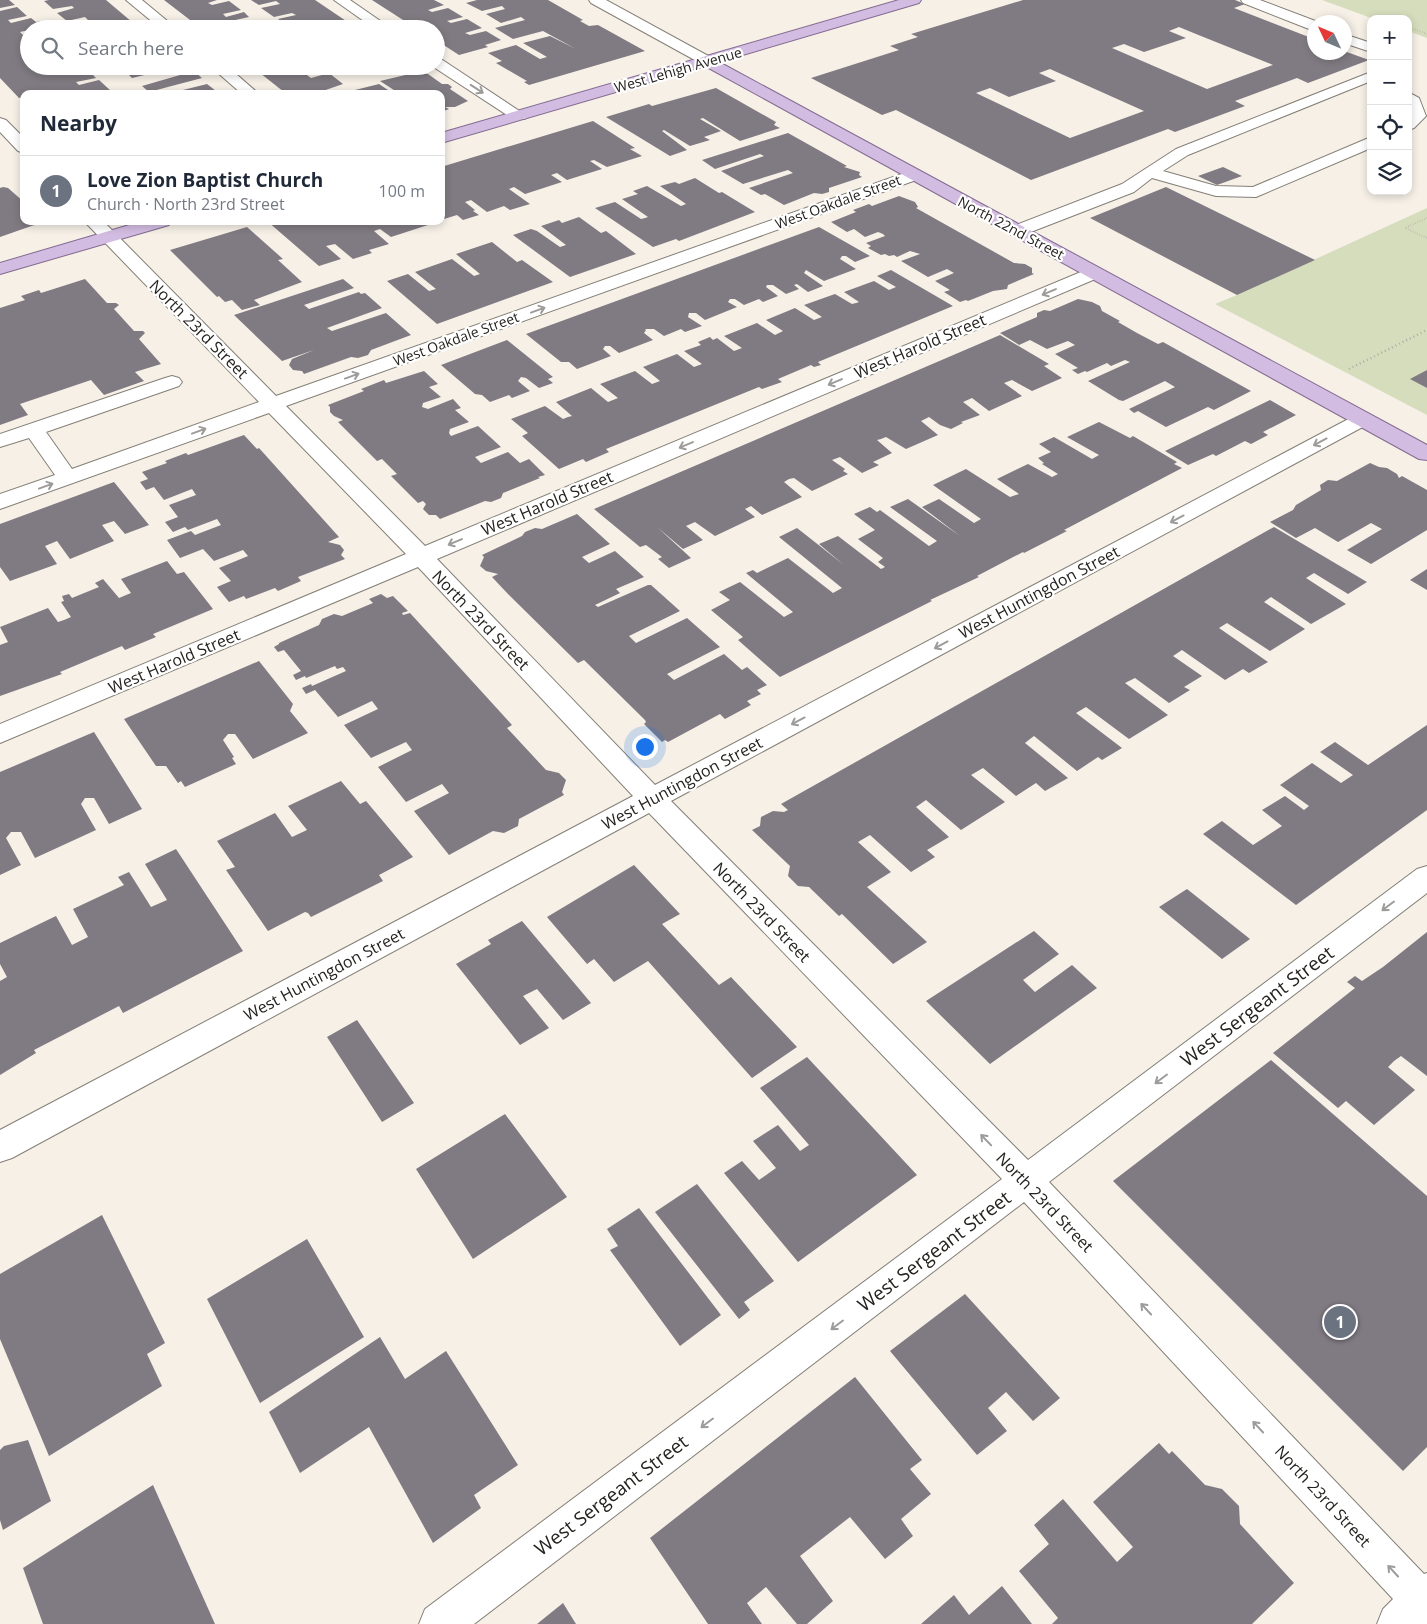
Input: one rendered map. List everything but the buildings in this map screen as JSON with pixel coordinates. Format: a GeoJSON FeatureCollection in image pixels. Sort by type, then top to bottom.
{"type":"FeatureCollection","features":[{"type":"Feature","properties":{"kind":"main road","name":"West Lehigh Avenue"},"geometry":{"type":"LineString","coordinates":[[445,137],[914,0]]}},
{"type":"Feature","properties":{"kind":"main road","name":"North 22nd Street"},"geometry":{"type":"LineString","coordinates":[[707,61],[1427,454]]}},
{"type":"Feature","properties":{"kind":"main road"},"geometry":{"type":"LineString","coordinates":[[0,269],[101,230],[135,225]]}},
{"type":"Feature","properties":{"kind":"street"},"geometry":{"type":"LineString","coordinates":[[133,0],[159,20]]}},
{"type":"Feature","properties":{"kind":"street"},"geometry":{"type":"LineString","coordinates":[[341,0],[371,20]]}},
{"type":"Feature","properties":{"kind":"street","name":"North 22nd Street"},"geometry":{"type":"LineString","coordinates":[[596,0],[707,61]]}},
{"type":"Feature","properties":{"kind":"street"},"geometry":{"type":"LineString","coordinates":[[1248,0],[1307,23]]}},
{"type":"Feature","properties":{"kind":"street"},"geometry":{"type":"LineString","coordinates":[[1352,41],[1367,47]]}},
{"type":"Feature","properties":{"kind":"street"},"geometry":{"type":"LineString","coordinates":[[445,68],[519,116]]}},
{"type":"Feature","properties":{"kind":"street"},"geometry":{"type":"LineString","coordinates":[[228,75],[247,90]]}},
{"type":"Feature","properties":{"kind":"street"},"geometry":{"type":"LineString","coordinates":[[1017,231],[1128,188],[1182,152],[1367,78]]}},
{"type":"Feature","properties":{"kind":"street"},"geometry":{"type":"LineString","coordinates":[[1412,100],[1418,116],[1412,121]]}},
{"type":"Feature","properties":{"kind":"street"},"geometry":{"type":"LineString","coordinates":[[0,123],[20,144]]}},
{"type":"Feature","properties":{"kind":"street"},"geometry":{"type":"LineString","coordinates":[[1152,172],[1217,192],[1237,195],[1256,192],[1367,144]]}},
{"type":"Feature","properties":{"kind":"street","name":"West Oakdale Street"},"geometry":{"type":"LineString","coordinates":[[0,502],[913,175]]}},
{"type":"Feature","properties":{"kind":"street","name":"North 23rd Street"},"geometry":{"type":"LineString","coordinates":[[101,230],[421,556],[652,799],[1026,1182],[1418,1606]]}},
{"type":"Feature","properties":{"kind":"street","name":"West Harold Street"},"geometry":{"type":"LineString","coordinates":[[0,734],[1094,273]]}},
{"type":"Feature","properties":{"kind":"street"},"geometry":{"type":"LineString","coordinates":[[0,440],[172,382]]}},
{"type":"Feature","properties":{"kind":"street","name":"West Huntingdon Street"},"geometry":{"type":"LineString","coordinates":[[0,1147],[1363,419]]}},
{"type":"Feature","properties":{"kind":"street"},"geometry":{"type":"LineString","coordinates":[[33,429],[68,478]]}},
{"type":"Feature","properties":{"kind":"street","name":"West Sergeant Street"},"geometry":{"type":"LineString","coordinates":[[440,1624],[1427,877]]}},
{"type":"Feature","properties":{"kind":"path"},"geometry":{"type":"LineString","coordinates":[[1412,28],[1427,34]]}},
{"type":"Feature","properties":{"kind":"path"},"geometry":{"type":"LineString","coordinates":[[1427,218],[1405,228],[1427,238]]}},
{"type":"Feature","properties":{"kind":"path"},"geometry":{"type":"LineString","coordinates":[[1308,389],[1427,330]]}},
{"type":"Feature","properties":{"kind":"green space"},"geometry":{"type":"Polygon","coordinates":[[[1322,0],[1427,0],[1427,38],[1412,32],[1412,15],[1367,16],[1322,0]]]}},
{"type":"Feature","properties":{"kind":"green space"},"geometry":{"type":"Polygon","coordinates":[[[1427,208],[1427,415],[1215,304],[1237,295],[1427,208]]]}},
{"type":"Feature","properties":{"kind":"place","name":"Love Zion Baptist Church"},"geometry":{"type":"Point","coordinates":[1340,1322]}}]}
